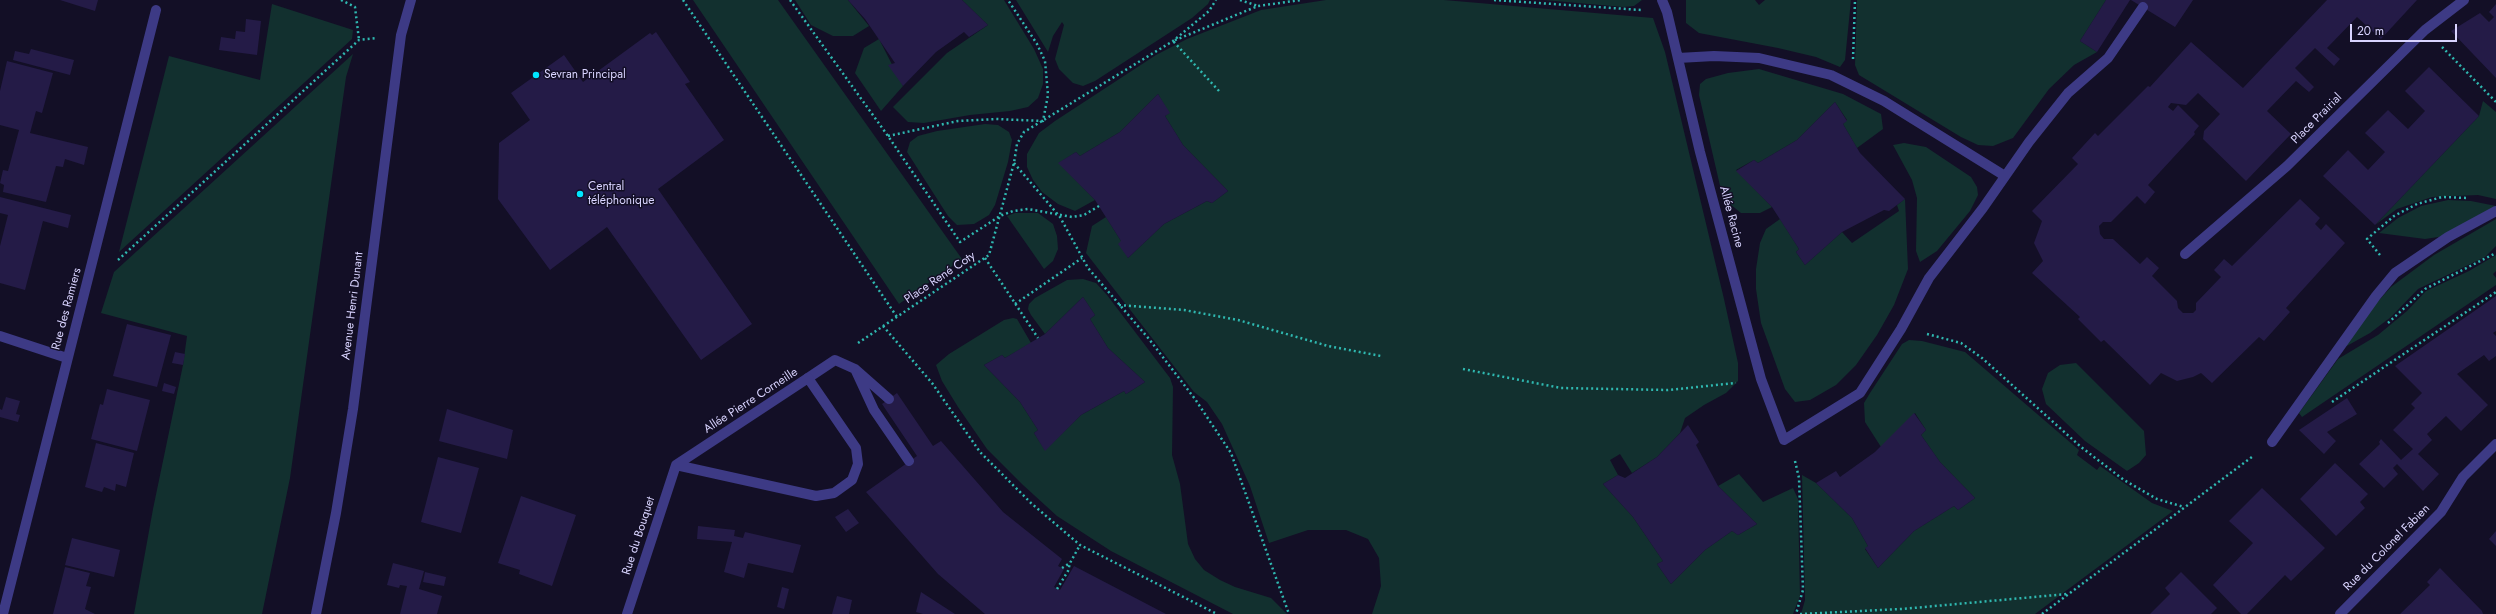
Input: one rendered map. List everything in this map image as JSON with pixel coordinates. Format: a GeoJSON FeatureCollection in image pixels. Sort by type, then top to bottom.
{"type":"FeatureCollection","features":[{"type":"Feature","properties":{"kind":"street","name":"Avenue Henri Dunant"},"geometry":{"type":"LineString","coordinates":[[316,614],[336,513],[353,409],[401,35],[411,0]]}},
{"type":"Feature","properties":{"kind":"street","name":"Allée Racine"},"geometry":{"type":"LineString","coordinates":[[1662,0],[1667,12],[1700,152],[1761,379],[1784,440]]}},
{"type":"Feature","properties":{"kind":"street","name":"Place Prairial"},"geometry":{"type":"LineString","coordinates":[[2184,254],[2287,166],[2425,30],[2464,0]]}},
{"type":"Feature","properties":{"kind":"street"},"geometry":{"type":"LineString","coordinates":[[1784,440],[1860,393],[1901,329],[1929,278],[2068,93],[2108,58],[2143,7]]}},
{"type":"Feature","properties":{"kind":"street","name":"Rue des Ramiers"},"geometry":{"type":"LineString","coordinates":[[3,614],[67,358],[87,288],[156,10]]}},
{"type":"Feature","properties":{"kind":"street"},"geometry":{"type":"LineString","coordinates":[[1678,58],[1714,56],[1759,58],[1831,75],[1884,101],[2005,176]]}},
{"type":"Feature","properties":{"kind":"street"},"geometry":{"type":"LineString","coordinates":[[2272,442],[2371,302],[2395,273],[2448,237],[2496,211]]}},
{"type":"Feature","properties":{"kind":"street"},"geometry":{"type":"LineString","coordinates":[[0,336],[67,358]]}},
{"type":"Feature","properties":{"kind":"street"},"geometry":{"type":"LineString","coordinates":[[808,378],[835,360],[855,369],[889,399]]}},
{"type":"Feature","properties":{"kind":"street"},"geometry":{"type":"LineString","coordinates":[[855,369],[874,410],[909,461]]}},
{"type":"Feature","properties":{"kind":"street","name":"Allée Pierre Corneille"},"geometry":{"type":"LineString","coordinates":[[808,378],[856,448],[858,464],[852,480],[834,493],[816,496],[676,465],[808,378]]}},
{"type":"Feature","properties":{"kind":"street","name":"Rue du Colonel Fabien"},"geometry":{"type":"LineString","coordinates":[[2340,614],[2441,512],[2463,477],[2496,444]]}},
{"type":"Feature","properties":{"kind":"street","name":"Rue du Bouquet"},"geometry":{"type":"LineString","coordinates":[[627,614],[676,465]]}},
{"type":"Feature","properties":{"kind":"path"},"geometry":{"type":"LineString","coordinates":[[341,0],[355,7],[359,40]]}},
{"type":"Feature","properties":{"kind":"path"},"geometry":{"type":"LineString","coordinates":[[683,0],[897,317]]}},
{"type":"Feature","properties":{"kind":"path"},"geometry":{"type":"LineString","coordinates":[[790,0],[888,136],[960,242],[1000,216],[1013,211],[1028,209],[1060,217],[1084,215],[1099,206]]}},
{"type":"Feature","properties":{"kind":"path"},"geometry":{"type":"LineString","coordinates":[[888,136],[958,121],[996,119],[1043,121],[1048,95],[1045,62],[1037,44],[1008,0]]}},
{"type":"Feature","properties":{"kind":"path","name":"Place René Coty"},"geometry":{"type":"LineString","coordinates":[[835,360],[989,255],[1014,163],[1017,144],[1024,132],[1172,41],[1209,11],[1216,0]]}},
{"type":"Feature","properties":{"kind":"path"},"geometry":{"type":"LineString","coordinates":[[1240,0],[1258,6]]}},
{"type":"Feature","properties":{"kind":"path"},"geometry":{"type":"LineString","coordinates":[[1219,92],[1172,41],[1258,6],[1301,0]]}},
{"type":"Feature","properties":{"kind":"path"},"geometry":{"type":"LineString","coordinates":[[1494,0],[1667,12]]}},
{"type":"Feature","properties":{"kind":"path"},"geometry":{"type":"LineString","coordinates":[[1852,85],[1855,0]]}},
{"type":"Feature","properties":{"kind":"path"},"geometry":{"type":"LineString","coordinates":[[2425,30],[2496,102]]}},
{"type":"Feature","properties":{"kind":"path"},"geometry":{"type":"LineString","coordinates":[[87,288],[359,40],[401,35]]}},
{"type":"Feature","properties":{"kind":"path"},"geometry":{"type":"LineString","coordinates":[[1014,163],[1060,217],[1082,258],[1195,399],[1231,453],[1289,614]]}},
{"type":"Feature","properties":{"kind":"path"},"geometry":{"type":"LineString","coordinates":[[2367,239],[2394,216],[2417,204],[2442,197],[2476,198]]}},
{"type":"Feature","properties":{"kind":"path"},"geometry":{"type":"LineString","coordinates":[[2386,325],[2425,289],[2496,253]]}},
{"type":"Feature","properties":{"kind":"path"},"geometry":{"type":"LineString","coordinates":[[985,258],[1038,338]]}},
{"type":"Feature","properties":{"kind":"path"},"geometry":{"type":"LineString","coordinates":[[1015,304],[1082,258]]}},
{"type":"Feature","properties":{"kind":"path"},"geometry":{"type":"LineString","coordinates":[[1119,305],[1184,310],[1238,320],[1328,346],[1381,356]]}},
{"type":"Feature","properties":{"kind":"path"},"geometry":{"type":"LineString","coordinates":[[883,326],[932,383],[980,452],[1030,503],[1080,545],[1217,614]]}},
{"type":"Feature","properties":{"kind":"path"},"geometry":{"type":"LineString","coordinates":[[1901,329],[1920,332],[1961,343],[1982,358],[2081,447],[2124,480],[2157,499],[2185,507]]}},
{"type":"Feature","properties":{"kind":"path"},"geometry":{"type":"LineString","coordinates":[[1463,369],[1561,388],[1668,390],[1761,379]]}},
{"type":"Feature","properties":{"kind":"path"},"geometry":{"type":"LineString","coordinates":[[1784,440],[1794,459],[1799,478],[1803,590],[1796,614]]}},
{"type":"Feature","properties":{"kind":"path"},"geometry":{"type":"LineString","coordinates":[[1057,589],[1068,571],[1070,563],[1080,545]]}},
{"type":"Feature","properties":{"kind":"path"},"geometry":{"type":"LineString","coordinates":[[1062,568],[1070,563]]}},
{"type":"Feature","properties":{"kind":"path"},"geometry":{"type":"LineString","coordinates":[[1800,614],[1902,610],[2067,594]]}},
{"type":"Feature","properties":{"kind":"green space"},"geometry":{"type":"Polygon","coordinates":[[[693,0],[778,0],[962,259],[899,304],[693,0]]]}},
{"type":"Feature","properties":{"kind":"green space"},"geometry":{"type":"Polygon","coordinates":[[[795,0],[848,0],[869,26],[853,36],[833,36],[811,25],[795,0]]]}},
{"type":"Feature","properties":{"kind":"green space"},"geometry":{"type":"Polygon","coordinates":[[[962,0],[1004,0],[1034,49],[1043,69],[1043,84],[1038,98],[1028,107],[1010,111],[970,115],[924,123],[908,122],[893,107],[947,53],[988,25],[962,0]]]}},
{"type":"Feature","properties":{"kind":"green space"},"geometry":{"type":"Polygon","coordinates":[[[1016,0],[1210,0],[1208,4],[1192,18],[1095,81],[1083,86],[1073,83],[1059,69],[1055,59],[1064,25],[1062,22],[1053,36],[1048,52],[1016,0]]]}},
{"type":"Feature","properties":{"kind":"green space"},"geometry":{"type":"Polygon","coordinates":[[[1326,0],[1444,0],[1653,18],[1665,52],[1724,299],[1738,363],[1738,381],[1726,393],[1704,405],[1685,418],[1680,433],[1657,457],[1632,473],[1620,454],[1610,460],[1618,475],[1603,484],[1633,517],[1663,561],[1657,564],[1671,584],[1705,550],[1732,531],[1738,535],[1757,524],[1718,486],[1739,474],[1763,502],[1793,488],[1798,499],[1800,596],[1793,614],[1372,614],[1381,586],[1379,558],[1368,539],[1346,530],[1308,530],[1269,543],[1250,486],[1222,424],[1207,402],[1194,392],[1086,253],[1092,226],[1106,217],[1121,241],[1128,258],[1164,224],[1207,201],[1212,203],[1228,191],[1183,145],[1165,116],[1169,113],[1158,94],[1120,132],[1080,156],[1076,152],[1059,163],[1095,200],[1075,211],[1058,204],[1042,192],[1033,180],[1027,167],[1027,154],[1039,133],[1055,121],[1156,55],[1187,39],[1261,10],[1326,0]]]}},
{"type":"Feature","properties":{"kind":"green space"},"geometry":{"type":"Polygon","coordinates":[[[1544,0],[1642,0],[1634,6],[1623,7],[1544,0]]]}},
{"type":"Feature","properties":{"kind":"green space"},"geometry":{"type":"Polygon","coordinates":[[[1686,0],[1755,0],[1759,5],[1765,0],[1851,0],[1845,60],[1840,67],[1816,57],[1699,33],[1686,23],[1686,0]]]}},
{"type":"Feature","properties":{"kind":"green space"},"geometry":{"type":"Polygon","coordinates":[[[1857,0],[2106,0],[2080,41],[2097,52],[2074,65],[2049,89],[2013,138],[1993,146],[1978,145],[1961,137],[1859,75],[1855,65],[1857,0]]]}},
{"type":"Feature","properties":{"kind":"green space"},"geometry":{"type":"Polygon","coordinates":[[[272,4],[353,30],[352,39],[119,252],[169,56],[260,80],[272,4]]]}},
{"type":"Feature","properties":{"kind":"green space"},"geometry":{"type":"Polygon","coordinates":[[[879,39],[903,86],[881,111],[855,73],[864,48],[879,39]]]}},
{"type":"Feature","properties":{"kind":"green space"},"geometry":{"type":"Polygon","coordinates":[[[353,54],[346,77],[290,478],[262,614],[134,614],[153,509],[183,365],[187,336],[101,313],[114,272],[353,54]]]}},
{"type":"Feature","properties":{"kind":"green space"},"geometry":{"type":"Polygon","coordinates":[[[1759,69],[1843,94],[1881,114],[1883,129],[1857,148],[1843,124],[1847,120],[1835,102],[1797,140],[1758,163],[1754,160],[1736,170],[1772,207],[1760,213],[1741,213],[1725,200],[1721,190],[1699,95],[1700,84],[1706,79],[1728,73],[1759,69]]]}},
{"type":"Feature","properties":{"kind":"green space"},"geometry":{"type":"Polygon","coordinates":[[[2483,101],[2496,112],[2496,199],[2478,195],[2432,197],[2397,209],[2375,225],[2479,116],[2483,101]]]}},
{"type":"Feature","properties":{"kind":"green space"},"geometry":{"type":"Polygon","coordinates":[[[985,124],[998,125],[1009,132],[1012,140],[1008,162],[995,205],[989,215],[974,224],[957,225],[948,216],[907,152],[910,142],[918,136],[937,131],[985,124]]]}},
{"type":"Feature","properties":{"kind":"green space"},"geometry":{"type":"Polygon","coordinates":[[[1904,143],[1926,147],[1971,177],[1977,187],[1978,195],[1970,211],[1937,251],[1920,262],[1916,251],[1917,198],[1912,180],[1893,145],[1904,143]]]}},
{"type":"Feature","properties":{"kind":"green space"},"geometry":{"type":"Polygon","coordinates":[[[1905,199],[1908,269],[1894,305],[1877,335],[1856,365],[1836,385],[1810,400],[1795,402],[1785,389],[1761,323],[1756,289],[1756,269],[1760,243],[1766,229],[1780,219],[1799,249],[1796,252],[1805,265],[1842,232],[1852,243],[1899,211],[1897,205],[1905,199]]]}},
{"type":"Feature","properties":{"kind":"green space"},"geometry":{"type":"Polygon","coordinates":[[[2448,200],[2471,201],[2496,206],[2496,208],[2445,236],[2425,239],[2379,233],[2398,218],[2421,206],[2448,200]]]}},
{"type":"Feature","properties":{"kind":"green space"},"geometry":{"type":"Polygon","coordinates":[[[1015,213],[1038,213],[1053,224],[1057,236],[1058,249],[1053,261],[1044,269],[1007,216],[1015,213]]]}},
{"type":"Feature","properties":{"kind":"green space"},"geometry":{"type":"Polygon","coordinates":[[[2496,219],[2496,246],[2485,257],[2418,289],[2391,317],[2370,333],[2345,347],[2371,309],[2391,287],[2434,255],[2496,219]]]}},
{"type":"Feature","properties":{"kind":"green space"},"geometry":{"type":"Polygon","coordinates":[[[2496,255],[2496,271],[2493,274],[2496,278],[2496,285],[2302,417],[2299,413],[2338,359],[2378,335],[2407,311],[2426,291],[2469,271],[2496,255]]]}},
{"type":"Feature","properties":{"kind":"green space"},"geometry":{"type":"Polygon","coordinates":[[[1083,279],[1096,283],[1107,295],[1170,378],[1173,387],[1172,455],[1180,484],[1188,544],[1195,559],[1204,570],[1220,580],[1235,587],[1271,598],[1287,614],[1233,614],[1111,551],[1057,516],[987,449],[942,381],[936,365],[949,354],[1004,320],[1013,318],[1017,319],[1031,343],[1005,358],[1002,355],[984,365],[1020,402],[1038,430],[1034,433],[1045,450],[1081,415],[1124,391],[1126,394],[1145,382],[1108,348],[1090,319],[1095,315],[1083,297],[1045,334],[1031,315],[1028,309],[1029,304],[1035,298],[1067,280],[1083,279]]]}},
{"type":"Feature","properties":{"kind":"green space"},"geometry":{"type":"Polygon","coordinates":[[[1909,340],[1922,341],[1965,352],[2079,450],[2077,455],[2097,470],[2100,466],[2152,503],[2173,511],[2035,614],[1801,614],[1805,600],[1802,475],[1816,483],[1852,518],[1868,546],[1865,549],[1878,568],[1914,531],[1954,506],[1958,510],[1975,498],[1940,462],[1921,435],[1926,430],[1915,413],[1881,447],[1865,422],[1864,403],[1902,344],[1909,340]]]}},
{"type":"Feature","properties":{"kind":"green space"},"geometry":{"type":"Polygon","coordinates":[[[2076,363],[2144,431],[2146,455],[2139,463],[2127,471],[2085,441],[2046,404],[2042,389],[2048,373],[2060,365],[2076,363]]]}},
{"type":"Feature","properties":{"kind":"building"},"geometry":{"type":"Polygon","coordinates":[[[60,0],[98,0],[95,11],[60,0]]]}},
{"type":"Feature","properties":{"kind":"building"},"geometry":{"type":"Polygon","coordinates":[[[848,0],[962,0],[988,25],[969,37],[964,32],[936,52],[903,86],[888,65],[895,63],[865,19],[848,0]]]}},
{"type":"Feature","properties":{"kind":"building"},"geometry":{"type":"Polygon","coordinates":[[[2106,0],[2130,0],[2097,52],[2080,41],[2106,0]]]}},
{"type":"Feature","properties":{"kind":"building"},"geometry":{"type":"Polygon","coordinates":[[[2131,0],[2193,0],[2175,27],[2131,0]]]}},
{"type":"Feature","properties":{"kind":"building"},"geometry":{"type":"Polygon","coordinates":[[[2327,0],[2417,0],[2381,39],[2357,17],[2327,48],[2340,59],[2334,66],[2315,48],[2295,68],[2314,87],[2309,92],[2296,81],[2267,111],[2291,134],[2246,181],[2203,139],[2204,131],[2220,114],[2198,93],[2186,105],[2171,103],[2168,107],[2173,111],[2178,105],[2199,126],[2194,132],[2195,134],[2148,185],[2155,192],[2145,204],[2137,196],[2111,222],[2103,222],[2099,226],[2100,234],[2104,239],[2113,239],[2140,264],[2147,257],[2159,268],[2152,276],[2177,301],[2178,308],[2183,313],[2193,313],[2196,310],[2196,303],[2221,277],[2214,270],[2224,259],[2232,266],[2300,199],[2320,218],[2315,224],[2321,230],[2326,224],[2345,243],[2286,308],[2290,312],[2264,341],[2259,337],[2212,383],[2201,373],[2193,377],[2177,381],[2161,373],[2150,385],[2104,340],[2101,342],[2078,319],[2080,317],[2032,273],[2043,261],[2034,243],[2042,221],[2032,211],[2078,164],[2072,158],[2095,133],[2098,136],[2148,86],[2150,87],[2191,42],[2243,88],[2327,0]]]}},
{"type":"Feature","properties":{"kind":"building"},"geometry":{"type":"Polygon","coordinates":[[[2496,4],[2496,78],[2451,31],[2480,13],[2489,22],[2494,17],[2489,12],[2496,4]]]}},
{"type":"Feature","properties":{"kind":"building"},"geometry":{"type":"Polygon","coordinates":[[[246,19],[261,21],[257,55],[219,50],[221,37],[235,39],[236,31],[245,32],[246,19]]]}},
{"type":"Feature","properties":{"kind":"building","name":"Central téléphonique"},"geometry":{"type":"Polygon","coordinates":[[[656,32],[690,82],[685,84],[724,140],[658,189],[752,324],[701,360],[607,227],[550,270],[498,199],[499,143],[530,120],[511,93],[564,55],[583,82],[650,33],[652,35],[656,32]]]}},
{"type":"Feature","properties":{"kind":"building"},"geometry":{"type":"Polygon","coordinates":[[[31,49],[74,60],[70,75],[13,60],[15,51],[29,54],[31,49]]]}},
{"type":"Feature","properties":{"kind":"building"},"geometry":{"type":"Polygon","coordinates":[[[7,61],[53,73],[42,113],[36,111],[30,133],[88,147],[84,165],[65,159],[63,167],[56,166],[46,202],[3,192],[4,185],[0,183],[3,170],[8,171],[19,130],[0,125],[0,91],[7,61]]]}},
{"type":"Feature","properties":{"kind":"building"},"geometry":{"type":"Polygon","coordinates":[[[2429,67],[2479,116],[2375,225],[2323,176],[2348,150],[2368,170],[2385,152],[2365,133],[2388,110],[2408,129],[2425,111],[2405,91],[2429,67]]]}},
{"type":"Feature","properties":{"kind":"building"},"geometry":{"type":"Polygon","coordinates":[[[1158,94],[1170,113],[1165,116],[1183,145],[1228,191],[1212,203],[1207,201],[1164,224],[1128,258],[1118,244],[1121,241],[1095,200],[1058,163],[1076,152],[1080,156],[1120,132],[1158,94]]]}},
{"type":"Feature","properties":{"kind":"building"},"geometry":{"type":"Polygon","coordinates":[[[1835,102],[1847,121],[1843,124],[1860,153],[1905,199],[1889,211],[1884,210],[1842,232],[1805,265],[1796,252],[1799,249],[1772,207],[1736,171],[1754,160],[1758,163],[1797,140],[1835,102]]]}},
{"type":"Feature","properties":{"kind":"building"},"geometry":{"type":"Polygon","coordinates":[[[0,197],[71,215],[68,228],[43,221],[25,290],[0,283],[0,246],[8,215],[0,213],[0,197]]]}},
{"type":"Feature","properties":{"kind":"building"},"geometry":{"type":"Polygon","coordinates":[[[2496,296],[2496,331],[2493,333],[2496,336],[2496,356],[2489,361],[2484,355],[2457,374],[2488,405],[2461,431],[2446,416],[2427,434],[2432,440],[2418,454],[2439,474],[2423,491],[2397,464],[2393,468],[2398,474],[2384,488],[2359,464],[2380,444],[2379,442],[2381,439],[2401,460],[2413,449],[2393,430],[2415,408],[2411,404],[2422,393],[2395,366],[2496,296]]]}},
{"type":"Feature","properties":{"kind":"building"},"geometry":{"type":"Polygon","coordinates":[[[1083,297],[1095,315],[1090,319],[1108,348],[1145,382],[1126,394],[1124,391],[1081,415],[1045,451],[1034,433],[1038,430],[1020,402],[984,365],[1002,355],[1005,358],[1045,334],[1083,297]]]}},
{"type":"Feature","properties":{"kind":"building"},"geometry":{"type":"Polygon","coordinates":[[[127,324],[171,335],[157,387],[113,376],[127,324]]]}},
{"type":"Feature","properties":{"kind":"building"},"geometry":{"type":"Polygon","coordinates":[[[175,352],[185,354],[183,365],[172,363],[175,352]]]}},
{"type":"Feature","properties":{"kind":"building"},"geometry":{"type":"Polygon","coordinates":[[[164,383],[176,387],[174,394],[162,391],[164,383]]]}},
{"type":"Feature","properties":{"kind":"building"},"geometry":{"type":"Polygon","coordinates":[[[107,389],[150,400],[137,451],[91,439],[100,404],[103,405],[107,389]]]}},
{"type":"Feature","properties":{"kind":"building"},"geometry":{"type":"Polygon","coordinates":[[[897,393],[933,446],[941,441],[1003,512],[1062,559],[1058,566],[1064,569],[1054,587],[1060,590],[1074,566],[1166,614],[985,614],[938,574],[866,492],[917,456],[882,404],[897,393]]]}},
{"type":"Feature","properties":{"kind":"building"},"geometry":{"type":"Polygon","coordinates":[[[6,397],[20,401],[16,414],[20,415],[18,422],[0,417],[0,409],[2,410],[6,397]]]}},
{"type":"Feature","properties":{"kind":"building"},"geometry":{"type":"Polygon","coordinates":[[[2347,398],[2357,414],[2327,432],[2336,441],[2324,454],[2299,430],[2347,398]]]}},
{"type":"Feature","properties":{"kind":"building"},"geometry":{"type":"Polygon","coordinates":[[[447,409],[513,430],[507,459],[439,441],[447,409]]]}},
{"type":"Feature","properties":{"kind":"building"},"geometry":{"type":"Polygon","coordinates":[[[1914,413],[1926,430],[1921,435],[1940,462],[1975,498],[1958,510],[1954,506],[1914,531],[1878,568],[1865,548],[1868,546],[1852,518],[1816,483],[1836,471],[1840,477],[1875,452],[1914,413]]]}},
{"type":"Feature","properties":{"kind":"building"},"geometry":{"type":"Polygon","coordinates":[[[1688,425],[1699,442],[1696,445],[1718,486],[1757,524],[1738,535],[1732,531],[1705,550],[1671,584],[1657,564],[1663,561],[1633,517],[1603,484],[1618,475],[1625,478],[1657,457],[1688,425]]]}},
{"type":"Feature","properties":{"kind":"building"},"geometry":{"type":"Polygon","coordinates":[[[96,443],[134,453],[126,487],[116,484],[115,491],[104,487],[102,492],[85,487],[96,443]]]}},
{"type":"Feature","properties":{"kind":"building"},"geometry":{"type":"Polygon","coordinates":[[[438,457],[479,468],[461,533],[421,522],[438,457]]]}},
{"type":"Feature","properties":{"kind":"building"},"geometry":{"type":"Polygon","coordinates":[[[2335,463],[2368,494],[2360,502],[2365,508],[2336,536],[2300,499],[2335,463]]]}},
{"type":"Feature","properties":{"kind":"building"},"geometry":{"type":"Polygon","coordinates":[[[2262,488],[2325,548],[2291,581],[2285,575],[2247,614],[2241,614],[2213,585],[2253,543],[2229,521],[2262,488]]]}},
{"type":"Feature","properties":{"kind":"building"},"geometry":{"type":"Polygon","coordinates":[[[521,496],[576,515],[552,586],[519,574],[520,570],[498,563],[521,496]]]}},
{"type":"Feature","properties":{"kind":"building"},"geometry":{"type":"Polygon","coordinates":[[[848,509],[859,523],[846,532],[835,517],[848,509]]]}},
{"type":"Feature","properties":{"kind":"building"},"geometry":{"type":"Polygon","coordinates":[[[698,526],[735,530],[734,536],[743,538],[745,532],[801,545],[793,573],[748,563],[744,578],[724,572],[732,542],[697,539],[698,526]]]}},
{"type":"Feature","properties":{"kind":"building"},"geometry":{"type":"Polygon","coordinates":[[[2496,531],[2496,546],[2489,539],[2496,531]]]}},
{"type":"Feature","properties":{"kind":"building"},"geometry":{"type":"Polygon","coordinates":[[[72,538],[120,550],[114,577],[65,565],[72,538]]]}},
{"type":"Feature","properties":{"kind":"building"},"geometry":{"type":"Polygon","coordinates":[[[393,563],[424,571],[419,589],[442,596],[437,614],[400,614],[407,586],[400,585],[399,588],[387,585],[393,563]]]}},
{"type":"Feature","properties":{"kind":"building"},"geometry":{"type":"Polygon","coordinates":[[[65,567],[90,573],[86,586],[91,587],[85,609],[95,614],[53,614],[65,567]]]}},
{"type":"Feature","properties":{"kind":"building"},"geometry":{"type":"Polygon","coordinates":[[[2440,568],[2482,611],[2483,614],[2400,614],[2430,585],[2427,582],[2440,568]]]}},
{"type":"Feature","properties":{"kind":"building"},"geometry":{"type":"Polygon","coordinates":[[[425,572],[446,577],[444,586],[423,582],[425,572]]]}},
{"type":"Feature","properties":{"kind":"building"},"geometry":{"type":"Polygon","coordinates":[[[2181,572],[2217,608],[2211,614],[2150,614],[2170,594],[2165,588],[2181,572]]]}},
{"type":"Feature","properties":{"kind":"building"},"geometry":{"type":"Polygon","coordinates":[[[782,587],[789,589],[784,609],[777,607],[782,587]]]}},
{"type":"Feature","properties":{"kind":"building"},"geometry":{"type":"Polygon","coordinates":[[[921,592],[955,614],[923,614],[916,612],[921,592]]]}},
{"type":"Feature","properties":{"kind":"building"},"geometry":{"type":"Polygon","coordinates":[[[837,596],[852,600],[849,614],[832,614],[837,596]]]}},
{"type":"Feature","properties":{"kind":"place","name":"Sevran Principal"},"geometry":{"type":"Point","coordinates":[536,75]}},
{"type":"Feature","properties":{"kind":"place","name":"Central téléphonique"},"geometry":{"type":"Point","coordinates":[580,194]}}]}
